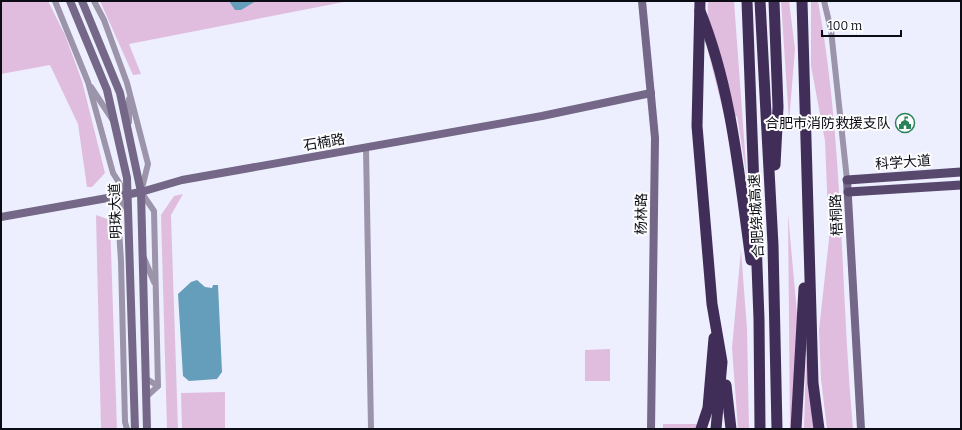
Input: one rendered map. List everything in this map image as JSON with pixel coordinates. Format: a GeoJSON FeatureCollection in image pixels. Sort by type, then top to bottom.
{"type":"FeatureCollection","features":[{"type":"Feature","properties":{"kind":"highway"},"geometry":{"type":"LineString","coordinates":[[696,1],[698,21]]}},
{"type":"Feature","properties":{"kind":"highway"},"geometry":{"type":"LineString","coordinates":[[696,1],[720,67],[731,120],[759,319]]}},
{"type":"Feature","properties":{"kind":"highway"},"geometry":{"type":"LineString","coordinates":[[700,1],[698,21],[697,126],[712,304],[731,429]]}},
{"type":"Feature","properties":{"kind":"highway","name":"合肥绕城高速"},"geometry":{"type":"LineString","coordinates":[[747,1],[759,319],[760,429]]}},
{"type":"Feature","properties":{"kind":"highway","name":"合肥绕城高速"},"geometry":{"type":"LineString","coordinates":[[760,1],[772,229],[776,429]]}},
{"type":"Feature","properties":{"kind":"highway"},"geometry":{"type":"LineString","coordinates":[[772,229],[778,107],[774,1]]}},
{"type":"Feature","properties":{"kind":"highway"},"geometry":{"type":"LineString","coordinates":[[796,1],[801,28]]}},
{"type":"Feature","properties":{"kind":"highway"},"geometry":{"type":"LineString","coordinates":[[802,1],[801,28],[808,189],[813,383],[818,429]]}},
{"type":"Feature","properties":{"kind":"highway"},"geometry":{"type":"LineString","coordinates":[[796,429],[803,292],[809,254]]}},
{"type":"Feature","properties":{"kind":"highway"},"geometry":{"type":"LineString","coordinates":[[701,429],[708,408],[716,323]]}},
{"type":"Feature","properties":{"kind":"highway"},"geometry":{"type":"LineString","coordinates":[[716,429],[722,362]]}},
{"type":"Feature","properties":{"kind":"main road","name":"科学大道"},"geometry":{"type":"LineString","coordinates":[[847,180],[961,172]]}},
{"type":"Feature","properties":{"kind":"main road","name":"科学大道"},"geometry":{"type":"LineString","coordinates":[[848,192],[961,185]]}},
{"type":"Feature","properties":{"kind":"street"},"geometry":{"type":"LineString","coordinates":[[55,1],[88,82],[113,173],[127,194],[118,214],[122,287],[125,422],[127,429]]}},
{"type":"Feature","properties":{"kind":"street","name":"明珠大道"},"geometry":{"type":"LineString","coordinates":[[70,1],[108,90],[127,178],[135,429]]}},
{"type":"Feature","properties":{"kind":"street","name":"明珠大道"},"geometry":{"type":"LineString","coordinates":[[82,1],[120,93],[141,192],[147,429]]}},
{"type":"Feature","properties":{"kind":"street"},"geometry":{"type":"LineString","coordinates":[[94,1],[104,20],[128,91],[148,164],[141,192],[154,211],[158,386],[146,397]]}},
{"type":"Feature","properties":{"kind":"street","name":"杨林路"},"geometry":{"type":"LineString","coordinates":[[642,1],[655,138],[651,429]]}},
{"type":"Feature","properties":{"kind":"street","name":"梧桐路"},"geometry":{"type":"LineString","coordinates":[[824,1],[831,30],[847,180],[861,429]]}},
{"type":"Feature","properties":{"kind":"street"},"geometry":{"type":"LineString","coordinates":[[88,82],[115,123]]}},
{"type":"Feature","properties":{"kind":"street"},"geometry":{"type":"LineString","coordinates":[[128,91],[129,135]]}},
{"type":"Feature","properties":{"kind":"street","name":"石楠路"},"geometry":{"type":"LineString","coordinates":[[1,217],[141,192],[182,180],[542,116],[651,93]]}},
{"type":"Feature","properties":{"kind":"street"},"geometry":{"type":"LineString","coordinates":[[366,148],[371,429]]}},
{"type":"Feature","properties":{"kind":"street"},"geometry":{"type":"LineString","coordinates":[[142,254],[156,286]]}},
{"type":"Feature","properties":{"kind":"street"},"geometry":{"type":"LineString","coordinates":[[122,287],[129,256]]}},
{"type":"Feature","properties":{"kind":"street"},"geometry":{"type":"LineString","coordinates":[[145,378],[158,386]]}},
{"type":"Feature","properties":{"kind":"shaded area"},"geometry":{"type":"Polygon","coordinates":[[[1,1],[48,1],[65,35],[82,81],[105,173],[92,187],[87,187],[78,124],[50,65],[1,74],[1,1]]]}},
{"type":"Feature","properties":{"kind":"shaded area"},"geometry":{"type":"Polygon","coordinates":[[[100,1],[349,1],[129,44],[141,74],[133,75],[100,1]]]}},
{"type":"Feature","properties":{"kind":"shaded area"},"geometry":{"type":"Polygon","coordinates":[[[708,1],[734,1],[747,179],[737,116],[725,119],[707,47],[708,1]]]}},
{"type":"Feature","properties":{"kind":"shaded area"},"geometry":{"type":"Polygon","coordinates":[[[781,1],[789,1],[795,49],[789,122],[781,1]]]}},
{"type":"Feature","properties":{"kind":"shaded area"},"geometry":{"type":"Polygon","coordinates":[[[811,1],[818,1],[833,107],[853,429],[827,429],[821,379],[819,330],[829,239],[825,141],[811,66],[811,1]]]}},
{"type":"Feature","properties":{"kind":"shaded area"},"geometry":{"type":"Polygon","coordinates":[[[183,194],[171,215],[178,429],[167,429],[161,215],[174,196],[183,194]]]}},
{"type":"Feature","properties":{"kind":"shaded area"},"geometry":{"type":"Polygon","coordinates":[[[788,214],[798,324],[793,429],[790,429],[788,214]]]}},
{"type":"Feature","properties":{"kind":"shaded area"},"geometry":{"type":"Polygon","coordinates":[[[96,215],[110,220],[117,429],[101,429],[96,215]]]}},
{"type":"Feature","properties":{"kind":"shaded area"},"geometry":{"type":"Polygon","coordinates":[[[741,250],[747,329],[749,429],[738,429],[732,348],[741,250]]]}},
{"type":"Feature","properties":{"kind":"shaded area"},"geometry":{"type":"Polygon","coordinates":[[[610,349],[610,381],[585,381],[585,350],[610,349]]]}},
{"type":"Feature","properties":{"kind":"shaded area"},"geometry":{"type":"Polygon","coordinates":[[[806,357],[813,423],[814,429],[804,429],[806,357]]]}},
{"type":"Feature","properties":{"kind":"shaded area"},"geometry":{"type":"Polygon","coordinates":[[[225,392],[225,429],[182,429],[181,393],[225,392]]]}},
{"type":"Feature","properties":{"kind":"shaded area"},"geometry":{"type":"Polygon","coordinates":[[[663,424],[700,424],[698,429],[663,429],[663,424]]]}},
{"type":"Feature","properties":{"kind":"water"},"geometry":{"type":"Polygon","coordinates":[[[229,1],[256,1],[241,10],[235,10],[229,1]]]}},
{"type":"Feature","properties":{"kind":"water"},"geometry":{"type":"Polygon","coordinates":[[[197,280],[205,287],[212,288],[213,285],[218,285],[222,372],[217,379],[189,381],[183,376],[178,294],[191,282],[197,280]]]}},
{"type":"Feature","properties":{"kind":"place","name":"合肥市消防救援支队"},"geometry":{"type":"Point","coordinates":[905,123]}}]}
